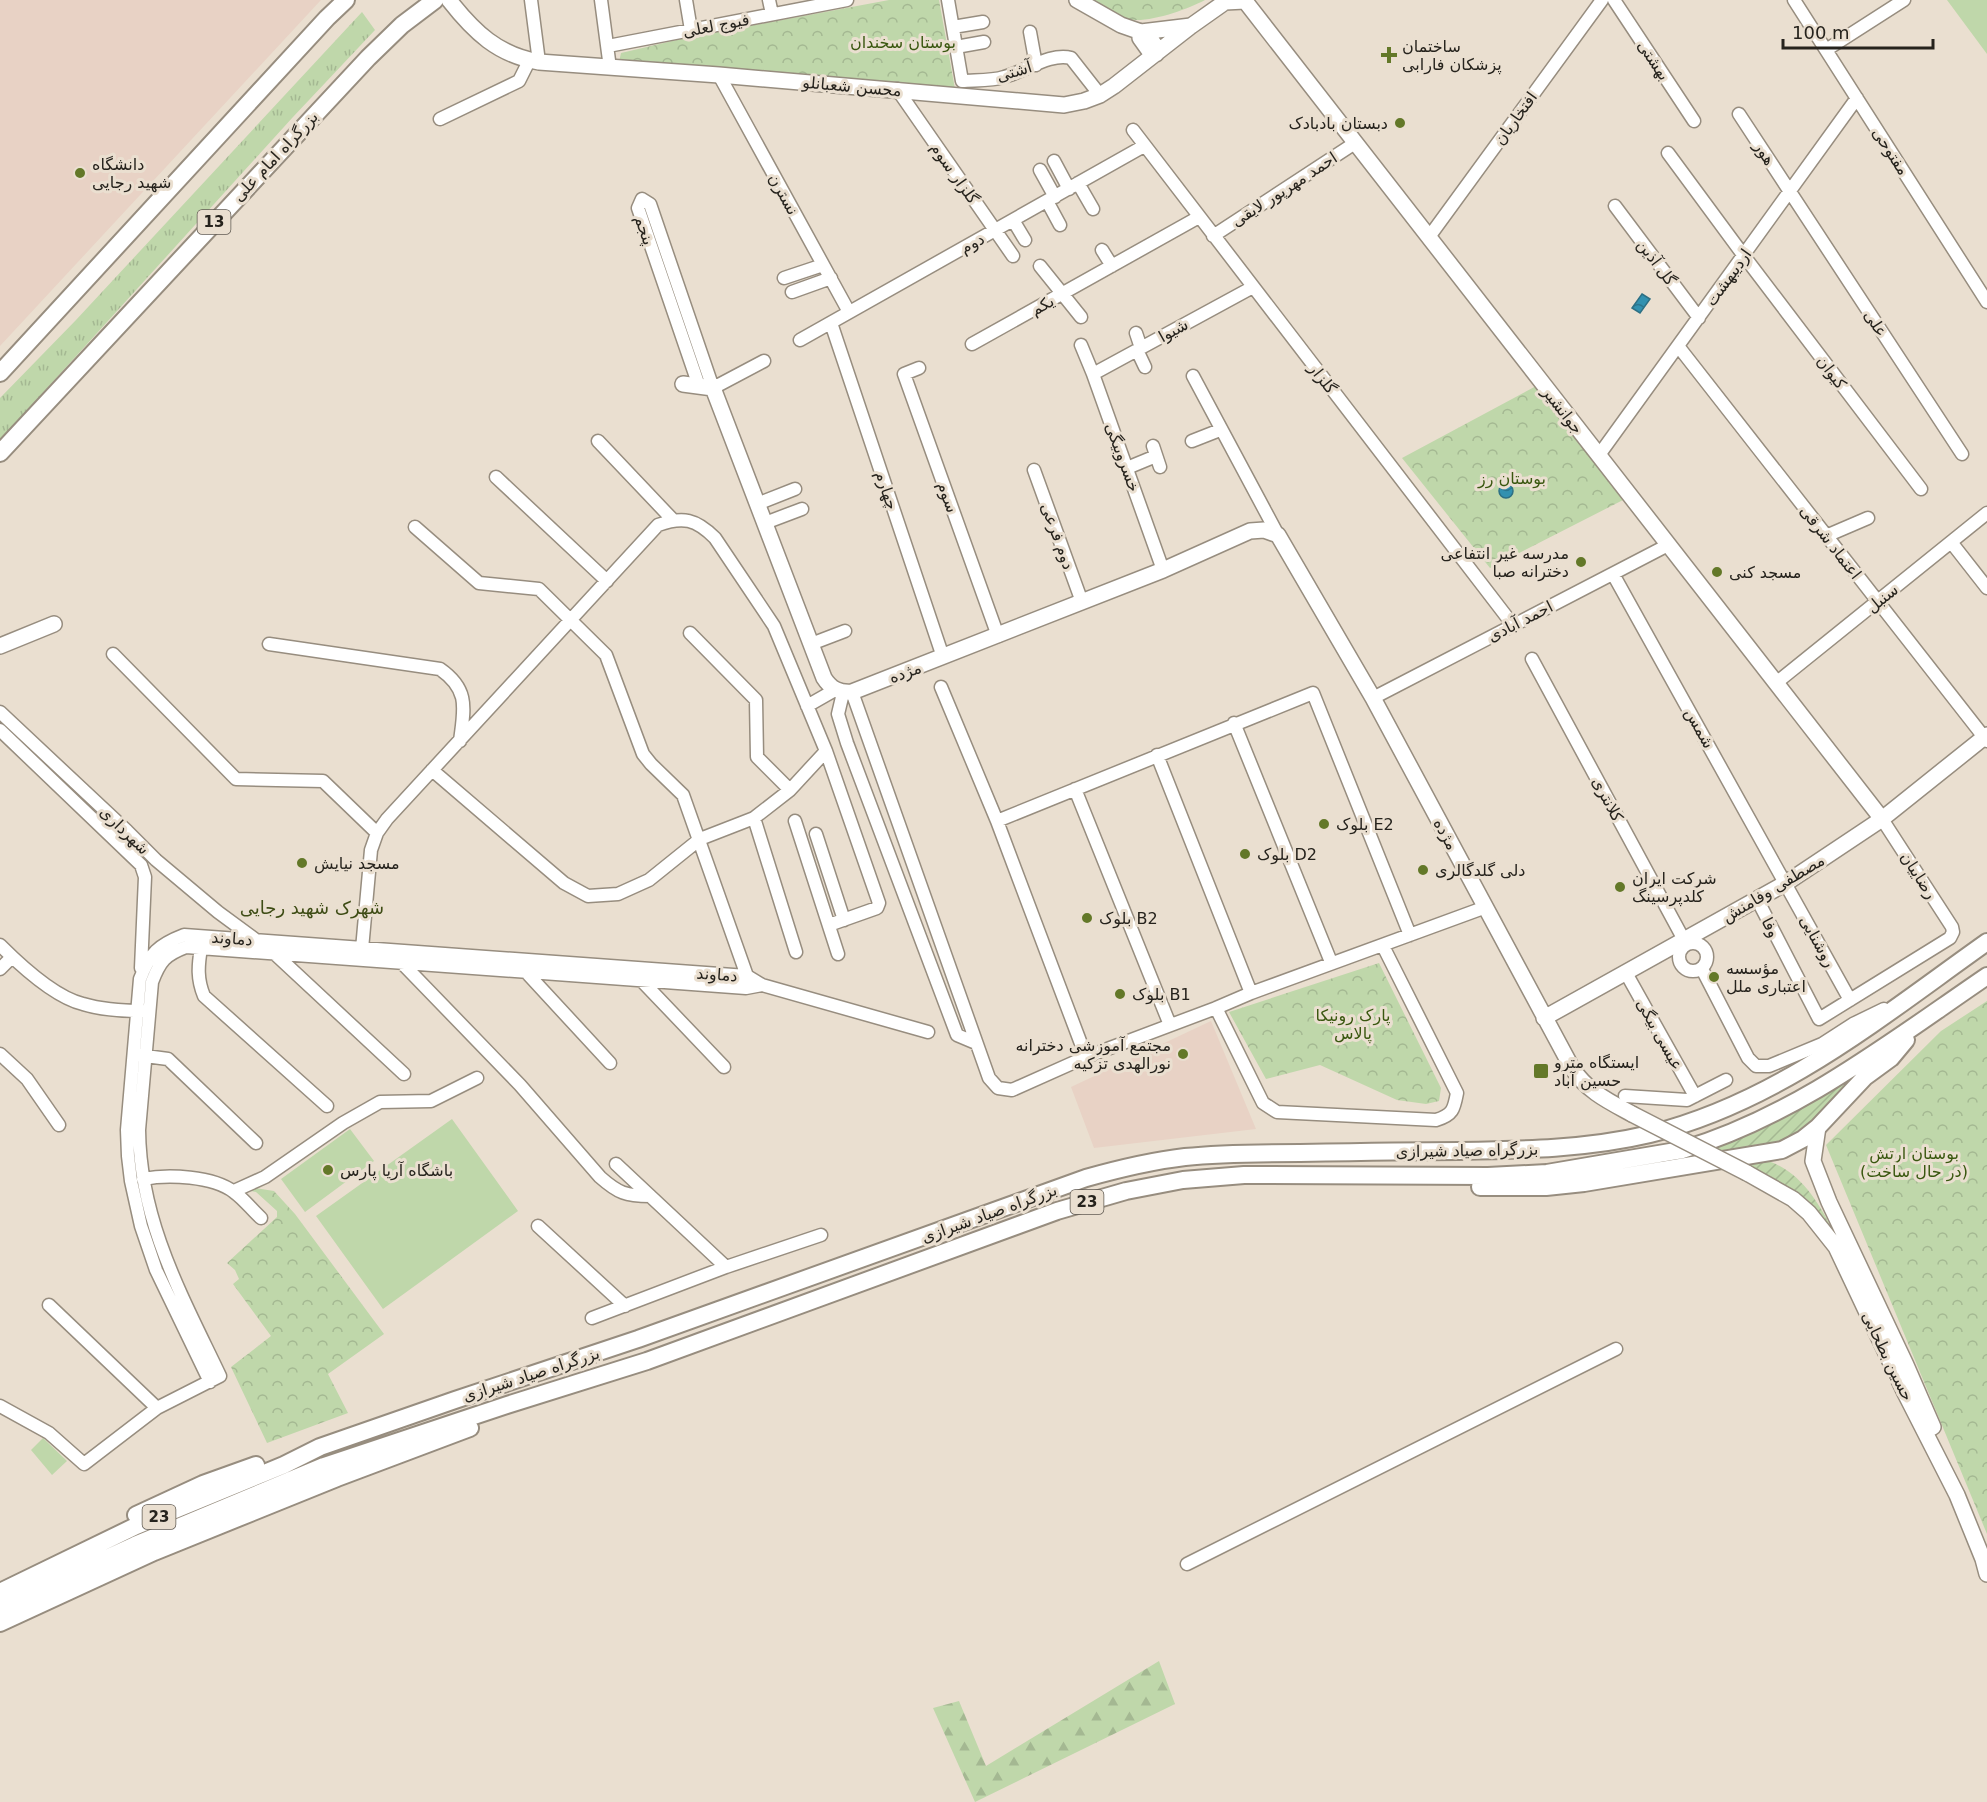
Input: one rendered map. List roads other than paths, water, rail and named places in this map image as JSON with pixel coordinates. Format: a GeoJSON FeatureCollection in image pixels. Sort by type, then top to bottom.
{"type":"FeatureCollection","features":[{"type":"Feature","properties":{"kind":"highway"},"geometry":{"type":"LineString","coordinates":[[0,373],[346,0]]}},
{"type":"Feature","properties":{"kind":"highway","name":"بزرگراه امام علی"},"geometry":{"type":"LineString","coordinates":[[0,453],[368,58],[402,25],[435,0]]}},
{"type":"Feature","properties":{"kind":"highway","name":"بزرگراه صیاد شیرازی"},"geometry":{"type":"LineString","coordinates":[[0,1592],[136,1526],[284,1465],[320,1447],[638,1339],[1074,1182],[1126,1167],[1184,1157],[1241,1153],[1511,1150],[1575,1147],[1669,1129],[1740,1102],[1819,1061],[1869,1028],[1987,942]]}},
{"type":"Feature","properties":{"kind":"highway","name":"بزرگراه صیاد شیرازی"},"geometry":{"type":"LineString","coordinates":[[0,1607],[146,1540],[324,1466],[647,1361],[1057,1211],[1126,1191],[1183,1180],[1244,1175],[1408,1177],[1547,1173],[1682,1150],[1702,1144],[1774,1113],[1868,1059],[1987,976]]}},
{"type":"Feature","properties":{"kind":"highway"},"geometry":{"type":"LineString","coordinates":[[1408,1177],[1485,1187],[1546,1187],[1584,1183],[1782,1150],[1803,1139],[1818,1127],[1865,1077],[1891,1058],[1927,1017]]}},
{"type":"Feature","properties":{"kind":"highway"},"geometry":{"type":"LineString","coordinates":[[0,1623],[123,1565],[218,1526],[647,1361]]}},
{"type":"Feature","properties":{"kind":"highway"},"geometry":{"type":"LineString","coordinates":[[0,1580],[203,1484],[284,1456],[320,1447]]}},
{"type":"Feature","properties":{"kind":"main road"},"geometry":{"type":"LineString","coordinates":[[1077,0],[1121,25],[1146,33],[1157,48],[1156,54]]}},
{"type":"Feature","properties":{"kind":"main road","name":"محسن شعبانلو"},"geometry":{"type":"LineString","coordinates":[[453,5],[489,43],[516,57],[534,62],[897,89],[1064,105],[1100,95],[1225,2],[1245,0]]}},
{"type":"Feature","properties":{"kind":"main road","name":"جوانشیر"},"geometry":{"type":"LineString","coordinates":[[1245,0],[1882,819]]}},
{"type":"Feature","properties":{"kind":"main road"},"geometry":{"type":"LineString","coordinates":[[1141,32],[1191,26]]}},
{"type":"Feature","properties":{"kind":"main road"},"geometry":{"type":"LineString","coordinates":[[683,384],[706,387],[765,523],[824,678],[843,692]]}},
{"type":"Feature","properties":{"kind":"main road","name":"مژده"},"geometry":{"type":"LineString","coordinates":[[843,692],[998,636],[1162,570],[1250,531],[1264,530],[1278,535],[1372,698],[1572,1068],[1582,1083],[1600,1097],[1632,1114]]}},
{"type":"Feature","properties":{"kind":"main road"},"geometry":{"type":"LineString","coordinates":[[0,646],[54,624]]}},
{"type":"Feature","properties":{"kind":"main road","name":"مصطفی وفامنش"},"geometry":{"type":"LineString","coordinates":[[1544,1018],[1688,941],[1786,883],[1882,819],[1986,738]]}},
{"type":"Feature","properties":{"kind":"main road","name":"حسین بطحایی"},"geometry":{"type":"LineString","coordinates":[[1632,1114],[1747,1173],[1793,1199],[1809,1212],[1836,1247],[1905,1393],[1957,1495],[1987,1574]]}},
{"type":"Feature","properties":{"kind":"main road"},"geometry":{"type":"LineString","coordinates":[[1818,1127],[1813,1161],[1906,1365],[1951,1470],[1957,1495]]}},
{"type":"Feature","properties":{"kind":"street"},"geometry":{"type":"LineString","coordinates":[[440,119],[519,81],[534,62],[531,0]]}},
{"type":"Feature","properties":{"kind":"street"},"geometry":{"type":"LineString","coordinates":[[601,0],[610,69]]}},
{"type":"Feature","properties":{"kind":"street"},"geometry":{"type":"LineString","coordinates":[[686,0],[691,30]]}},
{"type":"Feature","properties":{"kind":"street"},"geometry":{"type":"LineString","coordinates":[[770,0],[772,14]]}},
{"type":"Feature","properties":{"kind":"street","name":"فیوج لعلی"},"geometry":{"type":"LineString","coordinates":[[608,46],[847,0]]}},
{"type":"Feature","properties":{"kind":"street"},"geometry":{"type":"LineString","coordinates":[[948,0],[956,47],[984,42]]}},
{"type":"Feature","properties":{"kind":"street","name":"افتخاریان"},"geometry":{"type":"LineString","coordinates":[[1429,237],[1602,0]]}},
{"type":"Feature","properties":{"kind":"street","name":"بهشتی"},"geometry":{"type":"LineString","coordinates":[[1614,0],[1694,121]]}},
{"type":"Feature","properties":{"kind":"street","name":"مفتوحی"},"geometry":{"type":"LineString","coordinates":[[1794,0],[1987,302]]}},
{"type":"Feature","properties":{"kind":"street"},"geometry":{"type":"LineString","coordinates":[[1826,50],[1904,0]]}},
{"type":"Feature","properties":{"kind":"street"},"geometry":{"type":"LineString","coordinates":[[953,27],[983,22]]}},
{"type":"Feature","properties":{"kind":"street"},"geometry":{"type":"LineString","coordinates":[[1030,32],[1036,65]]}},
{"type":"Feature","properties":{"kind":"street","name":"آشتی"},"geometry":{"type":"LineString","coordinates":[[956,47],[962,81],[1003,78],[1064,56],[1071,58],[1100,95]]}},
{"type":"Feature","properties":{"kind":"street","name":"نسترن"},"geometry":{"type":"LineString","coordinates":[[719,75],[849,312]]}},
{"type":"Feature","properties":{"kind":"street","name":"گلزار سوم"},"geometry":{"type":"LineString","coordinates":[[897,89],[1013,256]]}},
{"type":"Feature","properties":{"kind":"street","name":"اردیبهشت"},"geometry":{"type":"LineString","coordinates":[[1599,455],[1857,98]]}},
{"type":"Feature","properties":{"kind":"street","name":"هور"},"geometry":{"type":"LineString","coordinates":[[1739,114],[1791,192]]}},
{"type":"Feature","properties":{"kind":"street","name":"گلزار"},"geometry":{"type":"LineString","coordinates":[[1132,130],[1513,625]]}},
{"type":"Feature","properties":{"kind":"street","name":"احمد مهرپور لایقی"},"geometry":{"type":"LineString","coordinates":[[1213,236],[1355,143]]}},
{"type":"Feature","properties":{"kind":"street","name":"دوم"},"geometry":{"type":"LineString","coordinates":[[800,340],[1144,146]]}},
{"type":"Feature","properties":{"kind":"street","name":"کیوان"},"geometry":{"type":"LineString","coordinates":[[1668,153],[1921,489]]}},
{"type":"Feature","properties":{"kind":"street"},"geometry":{"type":"LineString","coordinates":[[1054,160],[1093,209]]}},
{"type":"Feature","properties":{"kind":"street"},"geometry":{"type":"LineString","coordinates":[[1040,170],[1060,225]]}},
{"type":"Feature","properties":{"kind":"street","name":"علی"},"geometry":{"type":"LineString","coordinates":[[1791,192],[1962,454]]}},
{"type":"Feature","properties":{"kind":"street","name":"پنجم"},"geometry":{"type":"LineString","coordinates":[[642,199],[650,204],[706,387],[638,208],[642,199]]}},
{"type":"Feature","properties":{"kind":"street","name":"گل آذین"},"geometry":{"type":"LineString","coordinates":[[1615,206],[1699,318]]}},
{"type":"Feature","properties":{"kind":"street","name":"یکم"},"geometry":{"type":"LineString","coordinates":[[972,344],[1199,217]]}},
{"type":"Feature","properties":{"kind":"street"},"geometry":{"type":"LineString","coordinates":[[1013,220],[1025,240]]}},
{"type":"Feature","properties":{"kind":"street"},"geometry":{"type":"LineString","coordinates":[[1102,250],[1112,266]]}},
{"type":"Feature","properties":{"kind":"street"},"geometry":{"type":"LineString","coordinates":[[784,278],[823,265]]}},
{"type":"Feature","properties":{"kind":"street"},"geometry":{"type":"LineString","coordinates":[[1040,266],[1081,317]]}},
{"type":"Feature","properties":{"kind":"street"},"geometry":{"type":"LineString","coordinates":[[792,292],[831,278]]}},
{"type":"Feature","properties":{"kind":"street","name":"شیوا"},"geometry":{"type":"LineString","coordinates":[[1093,374],[1253,287]]}},
{"type":"Feature","properties":{"kind":"street","name":"چهارم"},"geometry":{"type":"LineString","coordinates":[[831,323],[944,657]]}},
{"type":"Feature","properties":{"kind":"street"},"geometry":{"type":"LineString","coordinates":[[1136,333],[1145,367]]}},
{"type":"Feature","properties":{"kind":"street","name":"خسروبیگی"},"geometry":{"type":"LineString","coordinates":[[1081,345],[1162,570]]}},
{"type":"Feature","properties":{"kind":"street","name":"اعتماد شرقی"},"geometry":{"type":"LineString","coordinates":[[1678,346],[1986,738]]}},
{"type":"Feature","properties":{"kind":"street"},"geometry":{"type":"LineString","coordinates":[[706,387],[764,361]]}},
{"type":"Feature","properties":{"kind":"street","name":"سوم"},"geometry":{"type":"LineString","coordinates":[[919,368],[904,374],[998,636]]}},
{"type":"Feature","properties":{"kind":"street","name":"مژده"},"geometry":{"type":"LineString","coordinates":[[1193,376],[1278,535]]}},
{"type":"Feature","properties":{"kind":"street"},"geometry":{"type":"LineString","coordinates":[[1192,441],[1220,430]]}},
{"type":"Feature","properties":{"kind":"street"},"geometry":{"type":"LineString","coordinates":[[598,441],[673,520]]}},
{"type":"Feature","properties":{"kind":"street"},"geometry":{"type":"LineString","coordinates":[[1127,468],[1156,457]]}},
{"type":"Feature","properties":{"kind":"street","name":"دوم فرعی"},"geometry":{"type":"LineString","coordinates":[[1034,470],[1082,602]]}},
{"type":"Feature","properties":{"kind":"street"},"geometry":{"type":"LineString","coordinates":[[496,477],[607,581]]}},
{"type":"Feature","properties":{"kind":"street"},"geometry":{"type":"LineString","coordinates":[[757,504],[795,489]]}},
{"type":"Feature","properties":{"kind":"street"},"geometry":{"type":"LineString","coordinates":[[765,523],[802,509]]}},
{"type":"Feature","properties":{"kind":"street","name":"سنبل"},"geometry":{"type":"LineString","coordinates":[[1776,683],[1987,513]]}},
{"type":"Feature","properties":{"kind":"street"},"geometry":{"type":"LineString","coordinates":[[1826,536],[1868,518]]}},
{"type":"Feature","properties":{"kind":"street"},"geometry":{"type":"LineString","coordinates":[[361,954],[371,850],[377,833],[432,770],[658,525],[673,520],[689,520],[704,527],[715,538],[774,626],[826,751],[879,903],[877,908],[829,925]]}},
{"type":"Feature","properties":{"kind":"street"},"geometry":{"type":"LineString","coordinates":[[415,527],[479,583],[539,589],[606,655],[643,754],[683,795],[747,976]]}},
{"type":"Feature","properties":{"kind":"street"},"geometry":{"type":"LineString","coordinates":[[1951,542],[1987,588]]}},
{"type":"Feature","properties":{"kind":"street","name":"احمد آبادی"},"geometry":{"type":"LineString","coordinates":[[1372,698],[1668,545]]}},
{"type":"Feature","properties":{"kind":"street","name":"شمس"},"geometry":{"type":"LineString","coordinates":[[1613,573],[1786,883]]}},
{"type":"Feature","properties":{"kind":"street"},"geometry":{"type":"LineString","coordinates":[[811,644],[845,631]]}},
{"type":"Feature","properties":{"kind":"street"},"geometry":{"type":"LineString","coordinates":[[690,633],[756,700],[757,757],[790,790]]}},
{"type":"Feature","properties":{"kind":"street"},"geometry":{"type":"LineString","coordinates":[[269,644],[440,669],[453,678],[462,692],[464,708],[459,741]]}},
{"type":"Feature","properties":{"kind":"street"},"geometry":{"type":"LineString","coordinates":[[113,654],[236,779],[323,781],[377,833]]}},
{"type":"Feature","properties":{"kind":"street","name":"کلانتری"},"geometry":{"type":"LineString","coordinates":[[1532,659],[1688,941],[1679,961]]}},
{"type":"Feature","properties":{"kind":"street"},"geometry":{"type":"LineString","coordinates":[[941,687],[997,820],[1086,1057]]}},
{"type":"Feature","properties":{"kind":"street"},"geometry":{"type":"LineString","coordinates":[[807,706],[843,692]]}},
{"type":"Feature","properties":{"kind":"street"},"geometry":{"type":"LineString","coordinates":[[843,692],[989,1078],[998,1088],[1012,1090],[1086,1057],[1331,962],[1383,946],[1486,908]]}},
{"type":"Feature","properties":{"kind":"street"},"geometry":{"type":"LineString","coordinates":[[843,692],[838,714],[847,743],[957,1035],[976,1043]]}},
{"type":"Feature","properties":{"kind":"street"},"geometry":{"type":"LineString","coordinates":[[997,820],[1313,693],[1410,936]]}},
{"type":"Feature","properties":{"kind":"street","name":"شهرداری"},"geometry":{"type":"LineString","coordinates":[[0,712],[156,860],[218,912],[256,940]]}},
{"type":"Feature","properties":{"kind":"street"},"geometry":{"type":"LineString","coordinates":[[1234,723],[1331,962]]}},
{"type":"Feature","properties":{"kind":"street","name":"شهرداری"},"geometry":{"type":"LineString","coordinates":[[0,730],[141,865],[144,871],[140,979]]}},
{"type":"Feature","properties":{"kind":"street"},"geometry":{"type":"LineString","coordinates":[[432,770],[564,883],[588,896],[618,894],[649,880],[700,839],[754,818],[790,790],[826,751]]}},
{"type":"Feature","properties":{"kind":"street"},"geometry":{"type":"LineString","coordinates":[[1157,755],[1251,993]]}},
{"type":"Feature","properties":{"kind":"street"},"geometry":{"type":"LineString","coordinates":[[1075,789],[1170,1025]]}},
{"type":"Feature","properties":{"kind":"street"},"geometry":{"type":"LineString","coordinates":[[754,818],[796,952]]}},
{"type":"Feature","properties":{"kind":"street","name":"رضاییان"},"geometry":{"type":"LineString","coordinates":[[1850,1000],[1950,939],[1953,932],[1952,927],[1882,819]]}},
{"type":"Feature","properties":{"kind":"street"},"geometry":{"type":"LineString","coordinates":[[795,821],[838,954]]}},
{"type":"Feature","properties":{"kind":"street"},"geometry":{"type":"LineString","coordinates":[[116,841],[127,831]]}},
{"type":"Feature","properties":{"kind":"street"},"geometry":{"type":"LineString","coordinates":[[816,834],[844,920]]}},
{"type":"Feature","properties":{"kind":"street"},"geometry":{"type":"LineString","coordinates":[[144,871],[156,860]]}},
{"type":"Feature","properties":{"kind":"street","name":"روشنایی"},"geometry":{"type":"LineString","coordinates":[[1786,883],[1850,1000]]}},
{"type":"Feature","properties":{"kind":"street","name":"وفا"},"geometry":{"type":"LineString","coordinates":[[1757,899],[1819,1018],[1850,1000]]}},
{"type":"Feature","properties":{"kind":"street","name":"دماوند"},"geometry":{"type":"LineString","coordinates":[[215,1379],[167,1265],[152,1223],[140,1155],[140,1055],[143,1011],[140,979],[148,959],[164,943],[184,935],[256,940],[400,957],[526,966],[747,976],[762,985],[928,1032]]}},
{"type":"Feature","properties":{"kind":"street"},"geometry":{"type":"LineString","coordinates":[[1688,941],[1693,943],[1685,945],[1680,951],[1679,961],[1688,971],[1693,972],[1702,969],[1708,957],[1688,941]]}},
{"type":"Feature","properties":{"kind":"street"},"geometry":{"type":"LineString","coordinates":[[0,945],[51,989],[81,1004],[114,1010],[143,1011]]}},
{"type":"Feature","properties":{"kind":"street"},"geometry":{"type":"LineString","coordinates":[[1216,1008],[1263,1103],[1269,1109],[1276,1112],[1436,1120],[1447,1117],[1455,1108],[1457,1093],[1383,946]]}},
{"type":"Feature","properties":{"kind":"street","name":"دماوند"},"geometry":{"type":"LineString","coordinates":[[143,1011],[158,965],[170,953],[186,947],[274,953],[361,954]]}},
{"type":"Feature","properties":{"kind":"street"},"geometry":{"type":"LineString","coordinates":[[201,948],[198,983],[204,996],[327,1106]]}},
{"type":"Feature","properties":{"kind":"street"},"geometry":{"type":"LineString","coordinates":[[274,953],[404,1074]]}},
{"type":"Feature","properties":{"kind":"street"},"geometry":{"type":"LineString","coordinates":[[0,969],[12,957]]}},
{"type":"Feature","properties":{"kind":"street"},"geometry":{"type":"LineString","coordinates":[[400,957],[520,1085],[600,1177],[614,1189],[631,1196],[650,1196]]}},
{"type":"Feature","properties":{"kind":"street"},"geometry":{"type":"LineString","coordinates":[[526,966],[609,1063]]}},
{"type":"Feature","properties":{"kind":"street","name":"دماوند"},"geometry":{"type":"LineString","coordinates":[[526,966],[641,980],[746,988],[762,985]]}},
{"type":"Feature","properties":{"kind":"street"},"geometry":{"type":"LineString","coordinates":[[1702,969],[1751,1063],[1756,1066],[1768,1066],[1822,1044],[1853,1024],[1912,995]]}},
{"type":"Feature","properties":{"kind":"street","name":"عیسی بیگی"},"geometry":{"type":"LineString","coordinates":[[1626,973],[1695,1096]]}},
{"type":"Feature","properties":{"kind":"street"},"geometry":{"type":"LineString","coordinates":[[641,980],[724,1066]]}},
{"type":"Feature","properties":{"kind":"street"},"geometry":{"type":"LineString","coordinates":[[0,1054],[27,1078],[59,1125]]}},
{"type":"Feature","properties":{"kind":"street"},"geometry":{"type":"LineString","coordinates":[[140,1055],[168,1059],[255,1143]]}},
{"type":"Feature","properties":{"kind":"street","name":"دماوند"},"geometry":{"type":"LineString","coordinates":[[140,1055],[127,1130],[128,1156],[141,1226],[156,1270],[215,1379]]}},
{"type":"Feature","properties":{"kind":"street"},"geometry":{"type":"LineString","coordinates":[[234,1191],[265,1177],[343,1123],[380,1102],[431,1101],[477,1078]]}},
{"type":"Feature","properties":{"kind":"street"},"geometry":{"type":"LineString","coordinates":[[1625,1096],[1687,1100],[1726,1080]]}},
{"type":"Feature","properties":{"kind":"street"},"geometry":{"type":"LineString","coordinates":[[616,1164],[726,1267]]}},
{"type":"Feature","properties":{"kind":"street"},"geometry":{"type":"LineString","coordinates":[[143,1179],[164,1177],[203,1179],[234,1191],[261,1218]]}},
{"type":"Feature","properties":{"kind":"street"},"geometry":{"type":"LineString","coordinates":[[538,1226],[625,1306]]}},
{"type":"Feature","properties":{"kind":"street"},"geometry":{"type":"LineString","coordinates":[[592,1318],[726,1267],[821,1235]]}},
{"type":"Feature","properties":{"kind":"street"},"geometry":{"type":"LineString","coordinates":[[49,1305],[157,1407]]}},
{"type":"Feature","properties":{"kind":"street"},"geometry":{"type":"LineString","coordinates":[[1187,1564],[1616,1349]]}},
{"type":"Feature","properties":{"kind":"street"},"geometry":{"type":"LineString","coordinates":[[0,1406],[49,1432],[84,1464],[157,1407],[215,1379]]}},
{"type":"Feature","properties":{"kind":"water"},"geometry":{"type":"Polygon","coordinates":[[[1642,294],[1650,299],[1640,313],[1632,308],[1642,294]]]}},
{"type":"Feature","properties":{"kind":"water"},"geometry":{"type":"Polygon","coordinates":[[[1506,484],[1511,486],[1513,491],[1511,496],[1506,498],[1501,496],[1499,491],[1501,486],[1506,484]]]}},
{"type":"Feature","properties":{"kind":"place","name":"ساختمان پزشکان فارابی"},"geometry":{"type":"Point","coordinates":[1389,55]}},
{"type":"Feature","properties":{"kind":"place","name":"دبستان بادبادک"},"geometry":{"type":"Point","coordinates":[1400,123]}},
{"type":"Feature","properties":{"kind":"place","name":"دانشگاه شهید رجایی"},"geometry":{"type":"Point","coordinates":[80,173]}},
{"type":"Feature","properties":{"kind":"place","name":"مدرسه غیر انتفاعی دخترانه صبا"},"geometry":{"type":"Point","coordinates":[1581,562]}},
{"type":"Feature","properties":{"kind":"place","name":"مسجد کنی"},"geometry":{"type":"Point","coordinates":[1717,572]}},
{"type":"Feature","properties":{"kind":"place","name":"بلوک E2"},"geometry":{"type":"Point","coordinates":[1324,824]}},
{"type":"Feature","properties":{"kind":"place","name":"بلوک D2"},"geometry":{"type":"Point","coordinates":[1245,854]}},
{"type":"Feature","properties":{"kind":"place","name":"مسجد نیایش"},"geometry":{"type":"Point","coordinates":[302,863]}},
{"type":"Feature","properties":{"kind":"place","name":"دلی گلدگالری"},"geometry":{"type":"Point","coordinates":[1423,870]}},
{"type":"Feature","properties":{"kind":"place","name":"شرکت ایران کلدپرسینگ"},"geometry":{"type":"Point","coordinates":[1620,887]}},
{"type":"Feature","properties":{"kind":"place","name":"بلوک B2"},"geometry":{"type":"Point","coordinates":[1087,918]}},
{"type":"Feature","properties":{"kind":"place","name":"مؤسسه اعتباری ملل"},"geometry":{"type":"Point","coordinates":[1714,977]}},
{"type":"Feature","properties":{"kind":"place","name":"بلوک B1"},"geometry":{"type":"Point","coordinates":[1120,994]}},
{"type":"Feature","properties":{"kind":"place","name":"مجتمع آموزشی دخترانه نورالهدی تزکیه"},"geometry":{"type":"Point","coordinates":[1183,1054]}},
{"type":"Feature","properties":{"kind":"place","name":"ایستگاه مترو حسین آباد"},"geometry":{"type":"Point","coordinates":[1541,1071]}},
{"type":"Feature","properties":{"kind":"place","name":"باشگاه آریا پارس"},"geometry":{"type":"Point","coordinates":[328,1170]}},
{"type":"Feature","properties":{"kind":"district","name":"شهرک شهید رجایی"},"geometry":{"type":"Point","coordinates":[312,908]}},
{"type":"Feature","properties":{"kind":"park label","name":"بوستان سخندان"},"geometry":{"type":"Point","coordinates":[903,42]}},
{"type":"Feature","properties":{"kind":"park label","name":"بوستان رز"},"geometry":{"type":"Point","coordinates":[1512,478]}},
{"type":"Feature","properties":{"kind":"park label","name":"پارک رونیکا پالاس"},"geometry":{"type":"Point","coordinates":[1353,1024]}},
{"type":"Feature","properties":{"kind":"park label","name":"بوستان ارتش (در حال ساخت)"},"geometry":{"type":"Point","coordinates":[1914,1162]}}]}
